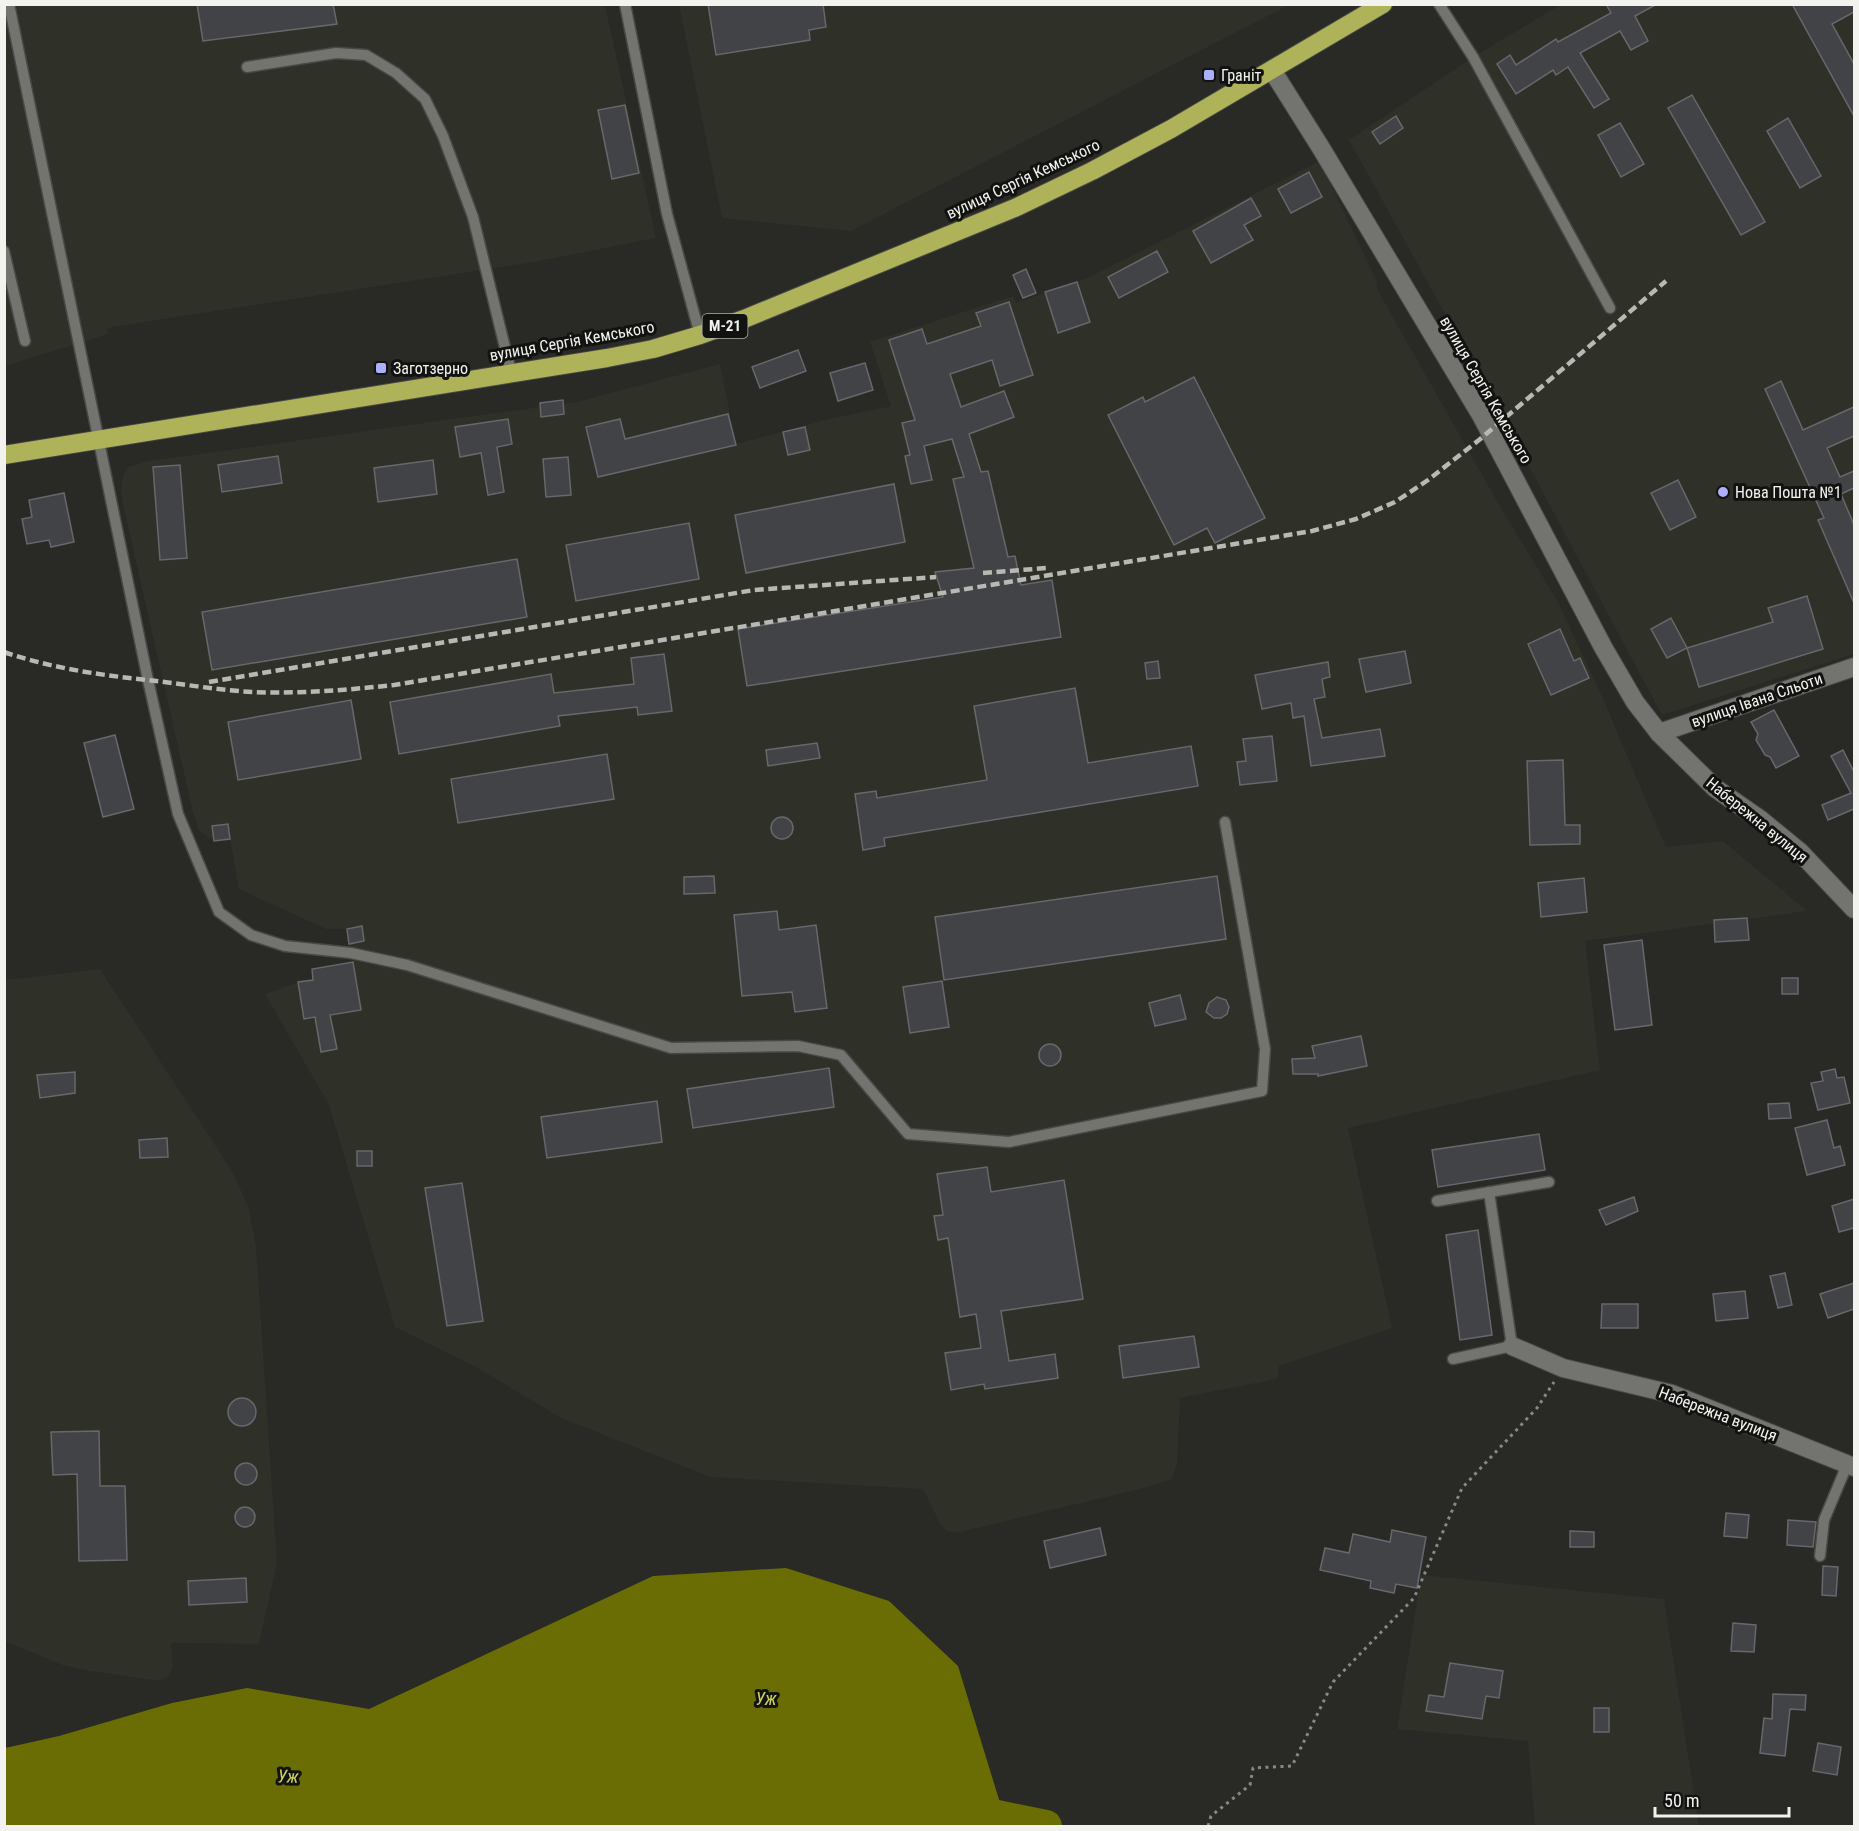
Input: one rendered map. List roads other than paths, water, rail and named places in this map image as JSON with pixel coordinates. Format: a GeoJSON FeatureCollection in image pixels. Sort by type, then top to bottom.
{"type":"FeatureCollection","features":[{"type":"Feature","properties":{"kind":"highway","name":"вулиця Сергія Кемського"},"geometry":{"type":"LineString","coordinates":[[4,455],[607,358],[653,349],[700,335],[843,280],[1017,207],[1092,171],[1171,129],[1383,4]]}},
{"type":"Feature","properties":{"kind":"street","name":"вулиця Сергія Кемського"},"geometry":{"type":"LineString","coordinates":[[1272,70],[1481,415],[1603,647],[1635,702],[1659,733]]}},
{"type":"Feature","properties":{"kind":"street","name":"вулиця Івана Сльоти"},"geometry":{"type":"LineString","coordinates":[[1659,733],[1854,667]]}},
{"type":"Feature","properties":{"kind":"street","name":"Набережна вулиця"},"geometry":{"type":"LineString","coordinates":[[1659,733],[1715,789],[1761,820],[1800,852],[1854,909]]}},
{"type":"Feature","properties":{"kind":"street","name":"Набережна вулиця"},"geometry":{"type":"LineString","coordinates":[[1512,1346],[1563,1368],[1672,1394],[1851,1466]]}},
{"type":"Feature","properties":{"kind":"lane"},"geometry":{"type":"LineString","coordinates":[[9,4],[148,680],[178,814],[219,912],[251,935],[285,946],[351,953],[407,965],[671,1048],[798,1046],[841,1055],[908,1134],[1009,1142],[1262,1091],[1265,1049],[1225,822]]}},
{"type":"Feature","properties":{"kind":"lane"},"geometry":{"type":"LineString","coordinates":[[625,4],[667,214],[700,335]]}},
{"type":"Feature","properties":{"kind":"lane"},"geometry":{"type":"LineString","coordinates":[[1439,4],[1473,57],[1610,308]]}},
{"type":"Feature","properties":{"kind":"lane"},"geometry":{"type":"LineString","coordinates":[[247,67],[336,53],[366,55],[396,73],[425,99],[443,136],[473,217],[511,372]]}},
{"type":"Feature","properties":{"kind":"lane"},"geometry":{"type":"LineString","coordinates":[[4,251],[25,340]]}},
{"type":"Feature","properties":{"kind":"lane"},"geometry":{"type":"LineString","coordinates":[[1437,1201],[1549,1182]]}},
{"type":"Feature","properties":{"kind":"lane"},"geometry":{"type":"LineString","coordinates":[[1453,1359],[1512,1346],[1489,1192]]}},
{"type":"Feature","properties":{"kind":"lane"},"geometry":{"type":"LineString","coordinates":[[1820,1556],[1824,1520],[1851,1466]]}},
{"type":"Feature","properties":{"kind":"water","name":"Уж"},"geometry":{"type":"Polygon","coordinates":[[[786,1568],[889,1601],[958,1666],[1001,1806],[1035,1813],[1034,1826],[5,1826],[5,1748],[59,1736],[172,1703],[247,1688],[369,1709],[653,1576],[786,1568]]]}},
{"type":"Feature","properties":{"kind":"waterway","name":"Уж"},"geometry":{"type":"LineString","coordinates":[[992,1815],[1046,1826]]}},
{"type":"Feature","properties":{"kind":"railway"},"geometry":{"type":"LineString","coordinates":[[4,652],[75,670],[226,690],[323,691],[394,685],[1312,531],[1356,519],[1395,502],[1428,480],[1479,440],[1666,281]]}},
{"type":"Feature","properties":{"kind":"railway"},"geometry":{"type":"LineString","coordinates":[[983,573],[1047,568]]}},
{"type":"Feature","properties":{"kind":"railway"},"geometry":{"type":"LineString","coordinates":[[209,682],[754,590],[936,577]]}},
{"type":"Feature","properties":{"kind":"place","name":"Граніт"},"geometry":{"type":"Point","coordinates":[1209,75]}},
{"type":"Feature","properties":{"kind":"place","name":"Заготзерно"},"geometry":{"type":"Point","coordinates":[381,368]}},
{"type":"Feature","properties":{"kind":"place","name":"Нова Пошта №1"},"geometry":{"type":"Point","coordinates":[1723,492]}}]}
